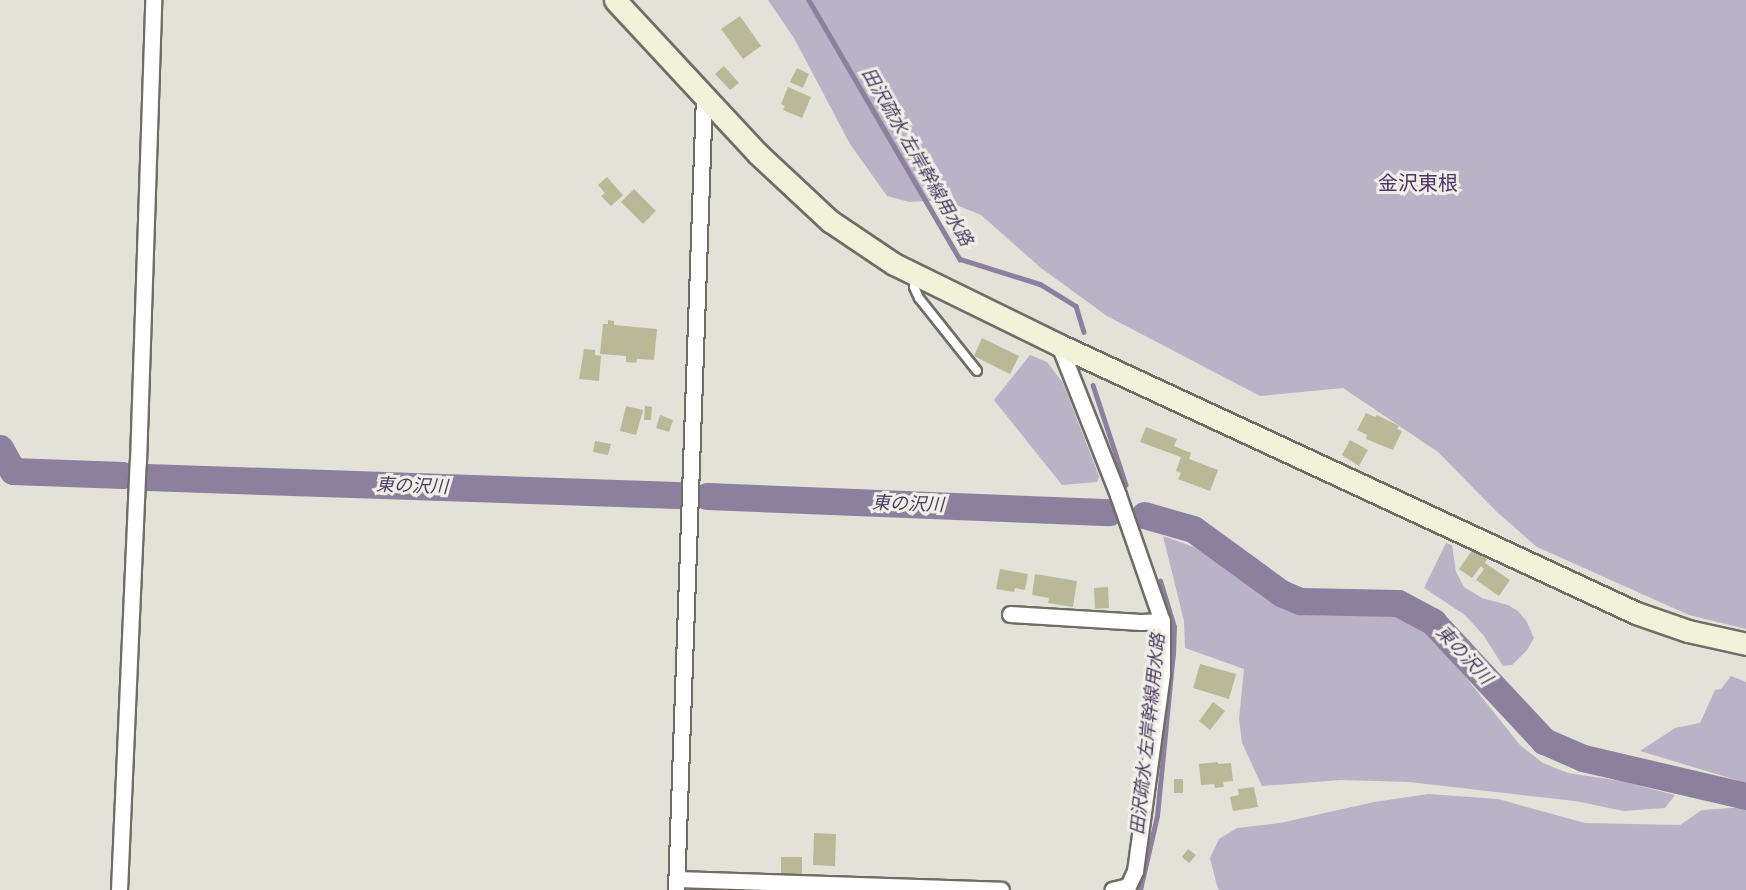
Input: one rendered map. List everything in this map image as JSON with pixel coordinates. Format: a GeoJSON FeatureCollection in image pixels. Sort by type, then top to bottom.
{"type":"FeatureCollection","features":[{"type":"Feature","properties":{"kind":"street"},"geometry":{"type":"LineString","coordinates":[[118,890],[138,462],[153,0]]}},
{"type":"Feature","properties":{"kind":"street"},"geometry":{"type":"LineString","coordinates":[[615,0],[758,153],[830,221],[915,274],[1059,345],[1636,613],[1688,631],[1746,644]]}},
{"type":"Feature","properties":{"kind":"street"},"geometry":{"type":"LineString","coordinates":[[704,95],[677,885],[1001,890]]}},
{"type":"Feature","properties":{"kind":"street"},"geometry":{"type":"LineString","coordinates":[[1059,345],[1118,495],[1162,621],[1162,674],[1136,871],[1128,886],[1112,890]]}},
{"type":"Feature","properties":{"kind":"street"},"geometry":{"type":"LineString","coordinates":[[1010,614],[1141,622],[1162,621]]}},
{"type":"Feature","properties":{"kind":"lane"},"geometry":{"type":"LineString","coordinates":[[915,274],[914,287],[919,298],[977,371]]}},
{"type":"Feature","properties":{"kind":"shaded area"},"geometry":{"type":"Polygon","coordinates":[[[768,0],[1746,0],[1746,629],[1689,615],[1537,547],[1497,512],[1438,452],[1343,388],[1260,396],[1107,316],[1041,268],[981,215],[944,200],[909,202],[887,196],[850,144],[794,38],[768,0]]]}},
{"type":"Feature","properties":{"kind":"shaded area"},"geometry":{"type":"Polygon","coordinates":[[[1030,355],[1047,362],[1063,383],[1099,476],[1097,482],[1062,485],[994,400],[1030,355]]]}},
{"type":"Feature","properties":{"kind":"shaded area"},"geometry":{"type":"Polygon","coordinates":[[[1163,536],[1194,547],[1286,607],[1309,613],[1376,612],[1397,616],[1418,625],[1440,645],[1520,745],[1543,763],[1568,773],[1621,781],[1675,795],[1665,808],[1624,811],[1575,801],[1409,782],[1340,780],[1262,786],[1242,743],[1239,719],[1244,669],[1185,648],[1184,621],[1163,536]]]}},
{"type":"Feature","properties":{"kind":"shaded area"},"geometry":{"type":"Polygon","coordinates":[[[1446,543],[1452,545],[1456,572],[1464,587],[1482,598],[1508,605],[1518,611],[1527,622],[1534,638],[1527,650],[1512,665],[1503,666],[1484,636],[1465,615],[1424,588],[1446,543]]]}},
{"type":"Feature","properties":{"kind":"shaded area"},"geometry":{"type":"Polygon","coordinates":[[[1731,676],[1746,682],[1746,783],[1640,751],[1675,728],[1700,723],[1715,690],[1721,689],[1731,676]]]}},
{"type":"Feature","properties":{"kind":"shaded area"},"geometry":{"type":"Polygon","coordinates":[[[1428,794],[1498,799],[1585,823],[1680,825],[1702,810],[1746,807],[1746,890],[1219,890],[1217,886],[1210,858],[1219,839],[1237,828],[1280,823],[1374,802],[1428,794]]]}},
{"type":"Feature","properties":{"kind":"building"},"geometry":{"type":"Polygon","coordinates":[[[740,16],[761,46],[743,59],[721,29],[740,16]]]}},
{"type":"Feature","properties":{"kind":"building"},"geometry":{"type":"Polygon","coordinates":[[[724,66],[739,83],[730,90],[715,74],[724,66]]]}},
{"type":"Feature","properties":{"kind":"building"},"geometry":{"type":"Polygon","coordinates":[[[797,68],[809,74],[803,88],[790,82],[797,68]]]}},
{"type":"Feature","properties":{"kind":"building"},"geometry":{"type":"Polygon","coordinates":[[[788,87],[811,97],[802,118],[783,110],[785,106],[781,104],[788,87]]]}},
{"type":"Feature","properties":{"kind":"building"},"geometry":{"type":"Polygon","coordinates":[[[607,177],[623,195],[611,206],[601,196],[605,193],[598,185],[607,177]]]}},
{"type":"Feature","properties":{"kind":"building"},"geometry":{"type":"Polygon","coordinates":[[[634,189],[656,211],[643,224],[621,202],[634,189]]]}},
{"type":"Feature","properties":{"kind":"building"},"geometry":{"type":"Polygon","coordinates":[[[608,320],[614,321],[614,325],[657,329],[654,360],[637,359],[636,363],[626,362],[626,356],[600,354],[603,324],[608,324],[608,320]]]}},
{"type":"Feature","properties":{"kind":"building"},"geometry":{"type":"Polygon","coordinates":[[[982,338],[1019,356],[1010,374],[974,356],[982,338]]]}},
{"type":"Feature","properties":{"kind":"building"},"geometry":{"type":"Polygon","coordinates":[[[584,349],[595,350],[595,355],[601,356],[599,381],[579,379],[584,349]]]}},
{"type":"Feature","properties":{"kind":"building"},"geometry":{"type":"Polygon","coordinates":[[[626,406],[643,410],[636,435],[620,431],[626,406]]]}},
{"type":"Feature","properties":{"kind":"building"},"geometry":{"type":"Polygon","coordinates":[[[645,406],[652,407],[651,420],[644,420],[645,406]]]}},
{"type":"Feature","properties":{"kind":"building"},"geometry":{"type":"Polygon","coordinates":[[[1366,413],[1375,417],[1377,415],[1399,426],[1397,429],[1402,431],[1393,450],[1366,439],[1367,435],[1357,430],[1366,413]]]}},
{"type":"Feature","properties":{"kind":"building"},"geometry":{"type":"Polygon","coordinates":[[[660,415],[673,420],[669,432],[656,428],[660,415]]]}},
{"type":"Feature","properties":{"kind":"building"},"geometry":{"type":"Polygon","coordinates":[[[1146,427],[1177,439],[1174,446],[1191,453],[1189,459],[1218,470],[1210,491],[1178,479],[1181,473],[1176,471],[1181,457],[1140,442],[1146,427]]]}},
{"type":"Feature","properties":{"kind":"building"},"geometry":{"type":"Polygon","coordinates":[[[1350,440],[1368,450],[1359,466],[1342,455],[1350,440]]]}},
{"type":"Feature","properties":{"kind":"building"},"geometry":{"type":"Polygon","coordinates":[[[595,441],[611,444],[608,455],[593,452],[595,441]]]}},
{"type":"Feature","properties":{"kind":"building"},"geometry":{"type":"Polygon","coordinates":[[[1473,549],[1487,559],[1485,563],[1510,580],[1499,596],[1476,580],[1484,569],[1481,566],[1472,578],[1459,569],[1473,549]]]}},
{"type":"Feature","properties":{"kind":"building"},"geometry":{"type":"Polygon","coordinates":[[[1000,569],[1028,574],[1025,590],[1015,588],[1014,592],[996,589],[1000,569]]]}},
{"type":"Feature","properties":{"kind":"building"},"geometry":{"type":"Polygon","coordinates":[[[1035,574],[1077,581],[1073,607],[1048,603],[1049,598],[1032,595],[1035,574]]]}},
{"type":"Feature","properties":{"kind":"building"},"geometry":{"type":"Polygon","coordinates":[[[1108,587],[1109,608],[1095,609],[1094,588],[1108,587]]]}},
{"type":"Feature","properties":{"kind":"building"},"geometry":{"type":"Polygon","coordinates":[[[1200,664],[1236,674],[1229,699],[1193,688],[1200,664]]]}},
{"type":"Feature","properties":{"kind":"building"},"geometry":{"type":"Polygon","coordinates":[[[1213,702],[1225,711],[1210,730],[1199,721],[1213,702]]]}},
{"type":"Feature","properties":{"kind":"building"},"geometry":{"type":"Polygon","coordinates":[[[1218,762],[1218,764],[1231,763],[1233,781],[1223,782],[1224,787],[1215,788],[1214,784],[1201,785],[1199,764],[1218,762]]]}},
{"type":"Feature","properties":{"kind":"building"},"geometry":{"type":"Polygon","coordinates":[[[1174,779],[1183,779],[1183,793],[1174,793],[1174,779]]]}},
{"type":"Feature","properties":{"kind":"building"},"geometry":{"type":"Polygon","coordinates":[[[1254,787],[1258,807],[1233,811],[1230,797],[1239,795],[1238,789],[1254,787]]]}},
{"type":"Feature","properties":{"kind":"building"},"geometry":{"type":"Polygon","coordinates":[[[814,833],[836,834],[835,866],[813,865],[814,833]]]}},
{"type":"Feature","properties":{"kind":"building"},"geometry":{"type":"Polygon","coordinates":[[[1188,849],[1196,855],[1189,863],[1182,857],[1188,849]]]}},
{"type":"Feature","properties":{"kind":"building"},"geometry":{"type":"Polygon","coordinates":[[[781,857],[802,857],[802,875],[781,875],[781,857]]]}},
{"type":"Feature","properties":{"kind":"waterway","name":"田沢疏水 左岸幹線用水路"},"geometry":{"type":"LineString","coordinates":[[809,0],[960,259],[1040,284],[1076,306],[1084,332]]}},
{"type":"Feature","properties":{"kind":"waterway","name":"田沢疏水 左岸幹線用水路"},"geometry":{"type":"LineString","coordinates":[[1093,385],[1126,485]]}},
{"type":"Feature","properties":{"kind":"waterway","name":"東の沢川"},"geometry":{"type":"LineString","coordinates":[[0,448],[13,471],[122,475]]}},
{"type":"Feature","properties":{"kind":"waterway","name":"東の沢川"},"geometry":{"type":"LineString","coordinates":[[147,477],[677,495]]}},
{"type":"Feature","properties":{"kind":"waterway","name":"東の沢川"},"geometry":{"type":"LineString","coordinates":[[707,496],[1110,512]]}},
{"type":"Feature","properties":{"kind":"waterway","name":"東の沢川"},"geometry":{"type":"LineString","coordinates":[[1144,515],[1193,529],[1281,593],[1300,601],[1398,603],[1433,622],[1544,741],[1583,758],[1746,796]]}},
{"type":"Feature","properties":{"kind":"waterway","name":"田沢疏水 左岸幹線用水路"},"geometry":{"type":"LineString","coordinates":[[1140,890],[1157,816],[1173,654],[1174,627],[1160,581]]}},
{"type":"Feature","properties":{"kind":"district","name":"金沢東根"},"geometry":{"type":"Point","coordinates":[1418,183]}}]}
